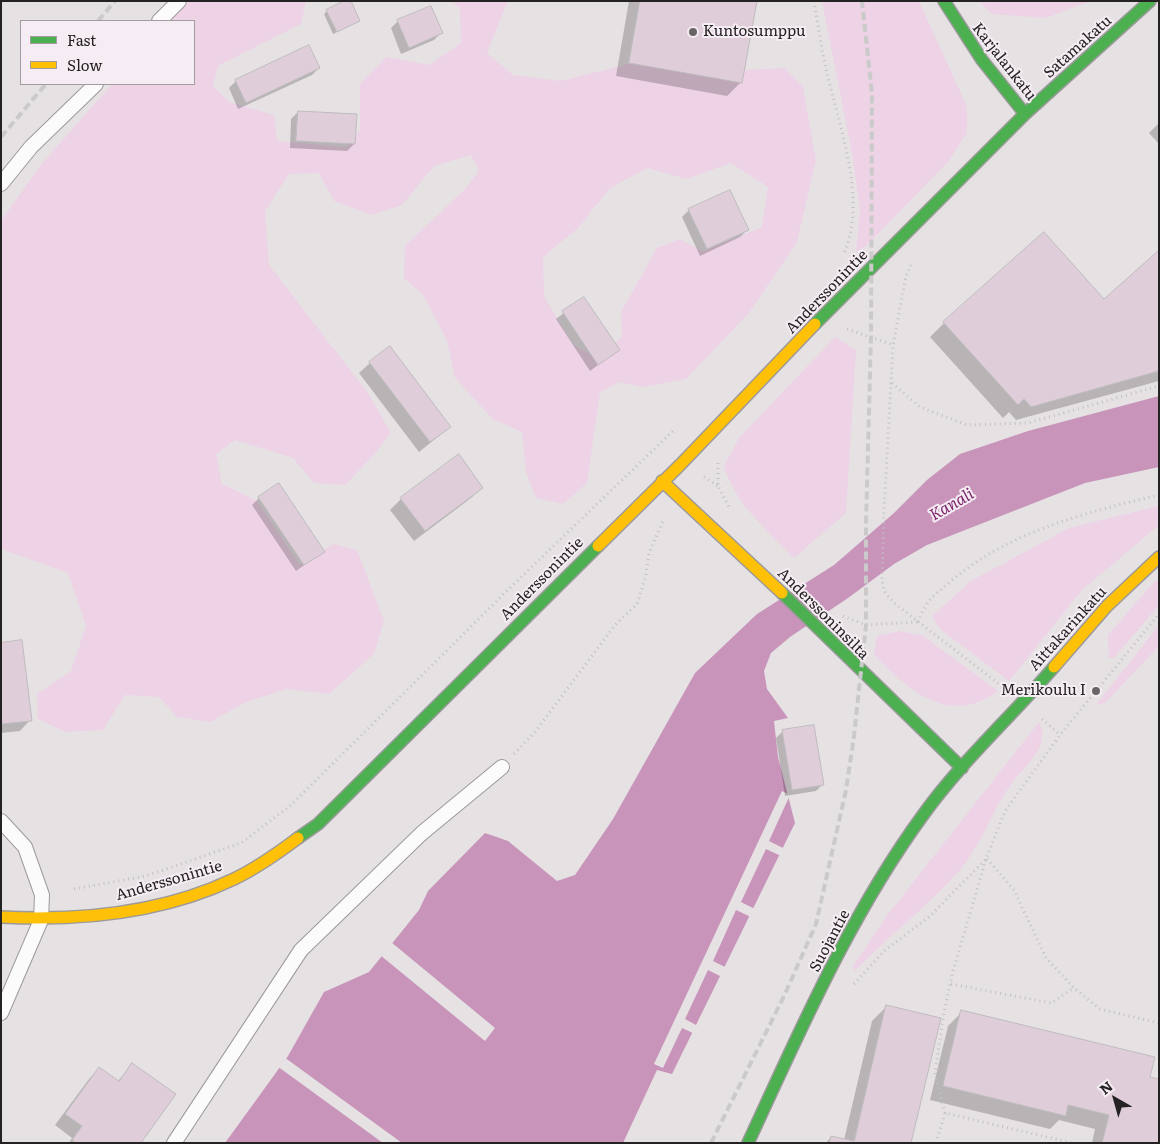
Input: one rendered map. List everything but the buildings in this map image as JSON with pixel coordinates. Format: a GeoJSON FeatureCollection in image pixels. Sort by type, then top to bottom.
{"type":"FeatureCollection","features":[{"type":"Feature","properties":{"kind":"main road","name":"Karjalankatu"},"geometry":{"type":"LineString","coordinates":[[944,1],[964,38],[990,73],[1026,114]]}},
{"type":"Feature","properties":{"kind":"main road","name":"Satamakatu"},"geometry":{"type":"LineString","coordinates":[[1026,114],[1150,1]]}},
{"type":"Feature","properties":{"kind":"main road","name":"Anderssonintie"},"geometry":{"type":"LineString","coordinates":[[1,917],[41,920],[126,911],[219,886],[261,864],[325,818],[662,481],[866,272],[1026,114]]}},
{"type":"Feature","properties":{"kind":"main road","name":"Anderssoninsilta"},"geometry":{"type":"LineString","coordinates":[[662,481],[776,587],[962,768]]}},
{"type":"Feature","properties":{"kind":"main road","name":"Aittakarinkatu"},"geometry":{"type":"LineString","coordinates":[[962,768],[1023,703],[1113,601],[1159,558]]}},
{"type":"Feature","properties":{"kind":"main road","name":"Suojantie"},"geometry":{"type":"LineString","coordinates":[[748,1143],[816,999],[863,911],[911,831],[962,768]]}},
{"type":"Feature","properties":{"kind":"lane"},"geometry":{"type":"LineString","coordinates":[[160,20],[179,1]]}},
{"type":"Feature","properties":{"kind":"lane"},"geometry":{"type":"LineString","coordinates":[[1,184],[31,147],[95,85]]}},
{"type":"Feature","properties":{"kind":"lane"},"geometry":{"type":"LineString","coordinates":[[174,1143],[301,950],[422,832],[502,767]]}},
{"type":"Feature","properties":{"kind":"lane"},"geometry":{"type":"LineString","coordinates":[[1,821],[25,847],[42,895],[41,920],[1,1014]]}},
{"type":"Feature","properties":{"kind":"path"},"geometry":{"type":"LineString","coordinates":[[814,1],[851,180],[854,214],[850,242],[840,262]]}},
{"type":"Feature","properties":{"kind":"path"},"geometry":{"type":"LineString","coordinates":[[913,262],[906,276],[893,345],[884,511],[882,580],[884,591],[894,603],[1023,703],[1060,735]]}},
{"type":"Feature","properties":{"kind":"path"},"geometry":{"type":"LineString","coordinates":[[827,314],[842,327],[893,345]]}},
{"type":"Feature","properties":{"kind":"path"},"geometry":{"type":"LineString","coordinates":[[892,383],[920,407],[967,425],[1028,424],[1159,386]]}},
{"type":"Feature","properties":{"kind":"path"},"geometry":{"type":"LineString","coordinates":[[42,895],[146,876],[240,843],[291,805],[518,581],[679,426]]}},
{"type":"Feature","properties":{"kind":"path"},"geometry":{"type":"LineString","coordinates":[[718,460],[718,486],[730,509]]}},
{"type":"Feature","properties":{"kind":"path"},"geometry":{"type":"LineString","coordinates":[[502,767],[535,732],[615,625],[637,604],[646,576],[649,554],[675,493]]}},
{"type":"Feature","properties":{"kind":"path"},"geometry":{"type":"LineString","coordinates":[[918,622],[925,604],[966,568],[1002,546],[1068,518],[1159,495]]}},
{"type":"Feature","properties":{"kind":"path"},"geometry":{"type":"LineString","coordinates":[[836,612],[866,625],[918,622]]}},
{"type":"Feature","properties":{"kind":"path"},"geometry":{"type":"LineString","coordinates":[[936,1143],[945,1113],[934,1073],[944,1012],[986,859],[1005,811],[1060,735],[1159,614]]}},
{"type":"Feature","properties":{"kind":"path"},"geometry":{"type":"LineString","coordinates":[[853,985],[884,951],[930,917],[986,859]]}},
{"type":"Feature","properties":{"kind":"path"},"geometry":{"type":"LineString","coordinates":[[986,859],[1014,890],[1046,958],[1074,988],[1100,1009],[1159,1023]]}},
{"type":"Feature","properties":{"kind":"path"},"geometry":{"type":"LineString","coordinates":[[951,984],[1051,1003],[1074,988]]}},
{"type":"Feature","properties":{"kind":"path"},"geometry":{"type":"LineString","coordinates":[[945,1113],[1072,1143]]}},
{"type":"Feature","properties":{"kind":"shaded area"},"geometry":{"type":"Polygon","coordinates":[[[189,1],[306,1],[301,24],[218,66],[213,86],[229,102],[274,115],[277,141],[346,147],[360,130],[360,84],[387,57],[429,65],[461,43],[460,8],[451,1],[508,1],[487,53],[513,75],[560,81],[637,62],[732,80],[746,70],[784,68],[803,87],[816,160],[797,242],[749,313],[686,379],[642,387],[620,382],[600,392],[587,483],[563,504],[536,498],[526,472],[522,432],[493,419],[455,378],[447,340],[423,295],[404,278],[405,246],[465,189],[479,171],[471,155],[434,166],[402,205],[372,215],[334,201],[319,173],[289,174],[265,211],[269,265],[368,393],[391,433],[345,485],[314,483],[293,458],[235,440],[216,454],[222,484],[257,501],[300,565],[333,544],[357,550],[384,621],[374,654],[329,694],[287,689],[246,702],[211,722],[177,717],[159,697],[125,695],[103,730],[66,732],[38,719],[37,694],[71,671],[86,626],[68,573],[1,549],[1,221],[40,166],[111,85],[195,85],[195,20],[171,20],[189,1]],[[731,163],[686,179],[648,168],[610,188],[577,229],[543,257],[544,296],[573,345],[599,358],[622,337],[621,312],[657,248],[680,239],[702,251],[762,227],[768,187],[731,163]]]}},
{"type":"Feature","properties":{"kind":"shaded area"},"geometry":{"type":"Polygon","coordinates":[[[822,1],[919,1],[967,107],[967,133],[948,162],[867,245],[856,252],[860,210],[853,159],[822,1]]]}},
{"type":"Feature","properties":{"kind":"shaded area"},"geometry":{"type":"Polygon","coordinates":[[[979,1],[1091,1],[1046,18],[992,14],[979,1]]]}},
{"type":"Feature","properties":{"kind":"shaded area"},"geometry":{"type":"Polygon","coordinates":[[[835,337],[856,350],[846,513],[794,558],[753,516],[729,480],[724,466],[739,438],[835,337]]]}},
{"type":"Feature","properties":{"kind":"shaded area"},"geometry":{"type":"Polygon","coordinates":[[[1159,506],[1159,525],[1082,590],[1009,681],[940,629],[932,616],[971,581],[1069,528],[1159,506]]]}},
{"type":"Feature","properties":{"kind":"shaded area"},"geometry":{"type":"Polygon","coordinates":[[[1159,580],[1159,605],[1114,658],[1109,658],[1108,635],[1155,581],[1159,580]]]}},
{"type":"Feature","properties":{"kind":"shaded area"},"geometry":{"type":"Polygon","coordinates":[[[1159,625],[1159,646],[1105,703],[1096,705],[1159,625]]]}},
{"type":"Feature","properties":{"kind":"shaded area"},"geometry":{"type":"Polygon","coordinates":[[[900,631],[923,636],[998,691],[980,701],[962,706],[946,705],[930,700],[915,691],[887,668],[874,654],[877,636],[900,631]]]}},
{"type":"Feature","properties":{"kind":"shaded area"},"geometry":{"type":"Polygon","coordinates":[[[1039,722],[1042,731],[1040,747],[1005,793],[967,861],[934,897],[855,971],[853,966],[886,917],[1039,722]]]}},
{"type":"Feature","properties":{"kind":"water","name":"Kanali"},"geometry":{"type":"Polygon","coordinates":[[[1159,396],[1159,467],[1085,483],[927,545],[894,564],[790,637],[771,653],[764,671],[767,689],[788,718],[774,721],[778,757],[795,823],[672,1074],[657,1070],[623,1143],[225,1143],[288,1056],[324,992],[369,972],[419,910],[428,891],[485,833],[508,841],[557,881],[575,875],[613,819],[695,673],[757,614],[834,565],[894,513],[927,480],[960,454],[1028,431],[1159,396]]]}},
{"type":"Feature","properties":{"kind":"pier"},"geometry":{"type":"Polygon","coordinates":[[[782,791],[790,795],[769,841],[785,849],[781,856],[766,849],[741,902],[755,909],[751,917],[736,910],[713,961],[727,968],[722,977],[708,970],[685,1019],[698,1026],[695,1034],[682,1028],[663,1068],[654,1064],[782,791]]]}},
{"type":"Feature","properties":{"kind":"pier"},"geometry":{"type":"Polygon","coordinates":[[[391,942],[495,1028],[485,1041],[380,955],[391,942]]]}},
{"type":"Feature","properties":{"kind":"pier"},"geometry":{"type":"Polygon","coordinates":[[[284,1057],[402,1143],[383,1143],[277,1066],[284,1057]]]}},
{"type":"Feature","properties":{"kind":"railway"},"geometry":{"type":"LineString","coordinates":[[99,20],[115,1]]}},
{"type":"Feature","properties":{"kind":"railway"},"geometry":{"type":"LineString","coordinates":[[711,1143],[785,994],[816,924],[846,790],[854,736],[866,625],[866,523],[871,337],[872,94],[862,1]]}},
{"type":"Feature","properties":{"kind":"railway"},"geometry":{"type":"LineString","coordinates":[[1,137],[45,85]]}},
{"type":"Feature","properties":{"kind":"traffic: fast"},"geometry":{"type":"LineString","coordinates":[[944,1],[982,60],[1025,114]]}},
{"type":"Feature","properties":{"kind":"traffic: fast"},"geometry":{"type":"LineString","coordinates":[[815,324],[1025,114],[1150,1]]}},
{"type":"Feature","properties":{"kind":"traffic: fast"},"geometry":{"type":"LineString","coordinates":[[298,838],[318,824],[598,546]]}},
{"type":"Feature","properties":{"kind":"traffic: fast"},"geometry":{"type":"LineString","coordinates":[[782,593],[962,768]]}},
{"type":"Feature","properties":{"kind":"traffic: fast"},"geometry":{"type":"LineString","coordinates":[[748,1143],[807,1016],[849,933],[897,853],[923,815],[953,777],[1054,667]]}},
{"type":"Feature","properties":{"kind":"traffic: slow"},"geometry":{"type":"LineString","coordinates":[[598,546],[681,464],[815,324]]}},
{"type":"Feature","properties":{"kind":"traffic: slow"},"geometry":{"type":"LineString","coordinates":[[662,481],[782,593]]}},
{"type":"Feature","properties":{"kind":"traffic: slow"},"geometry":{"type":"LineString","coordinates":[[1054,667],[1107,606],[1159,557]]}},
{"type":"Feature","properties":{"kind":"traffic: slow"},"geometry":{"type":"LineString","coordinates":[[1,917],[60,918],[90,916],[149,907],[178,900],[207,891],[243,875],[298,838]]}},
{"type":"Feature","properties":{"kind":"place","name":"Kuntosumppu"},"geometry":{"type":"Point","coordinates":[693,32]}},
{"type":"Feature","properties":{"kind":"place","name":"Merikoulu I"},"geometry":{"type":"Point","coordinates":[1096,691]}}]}
